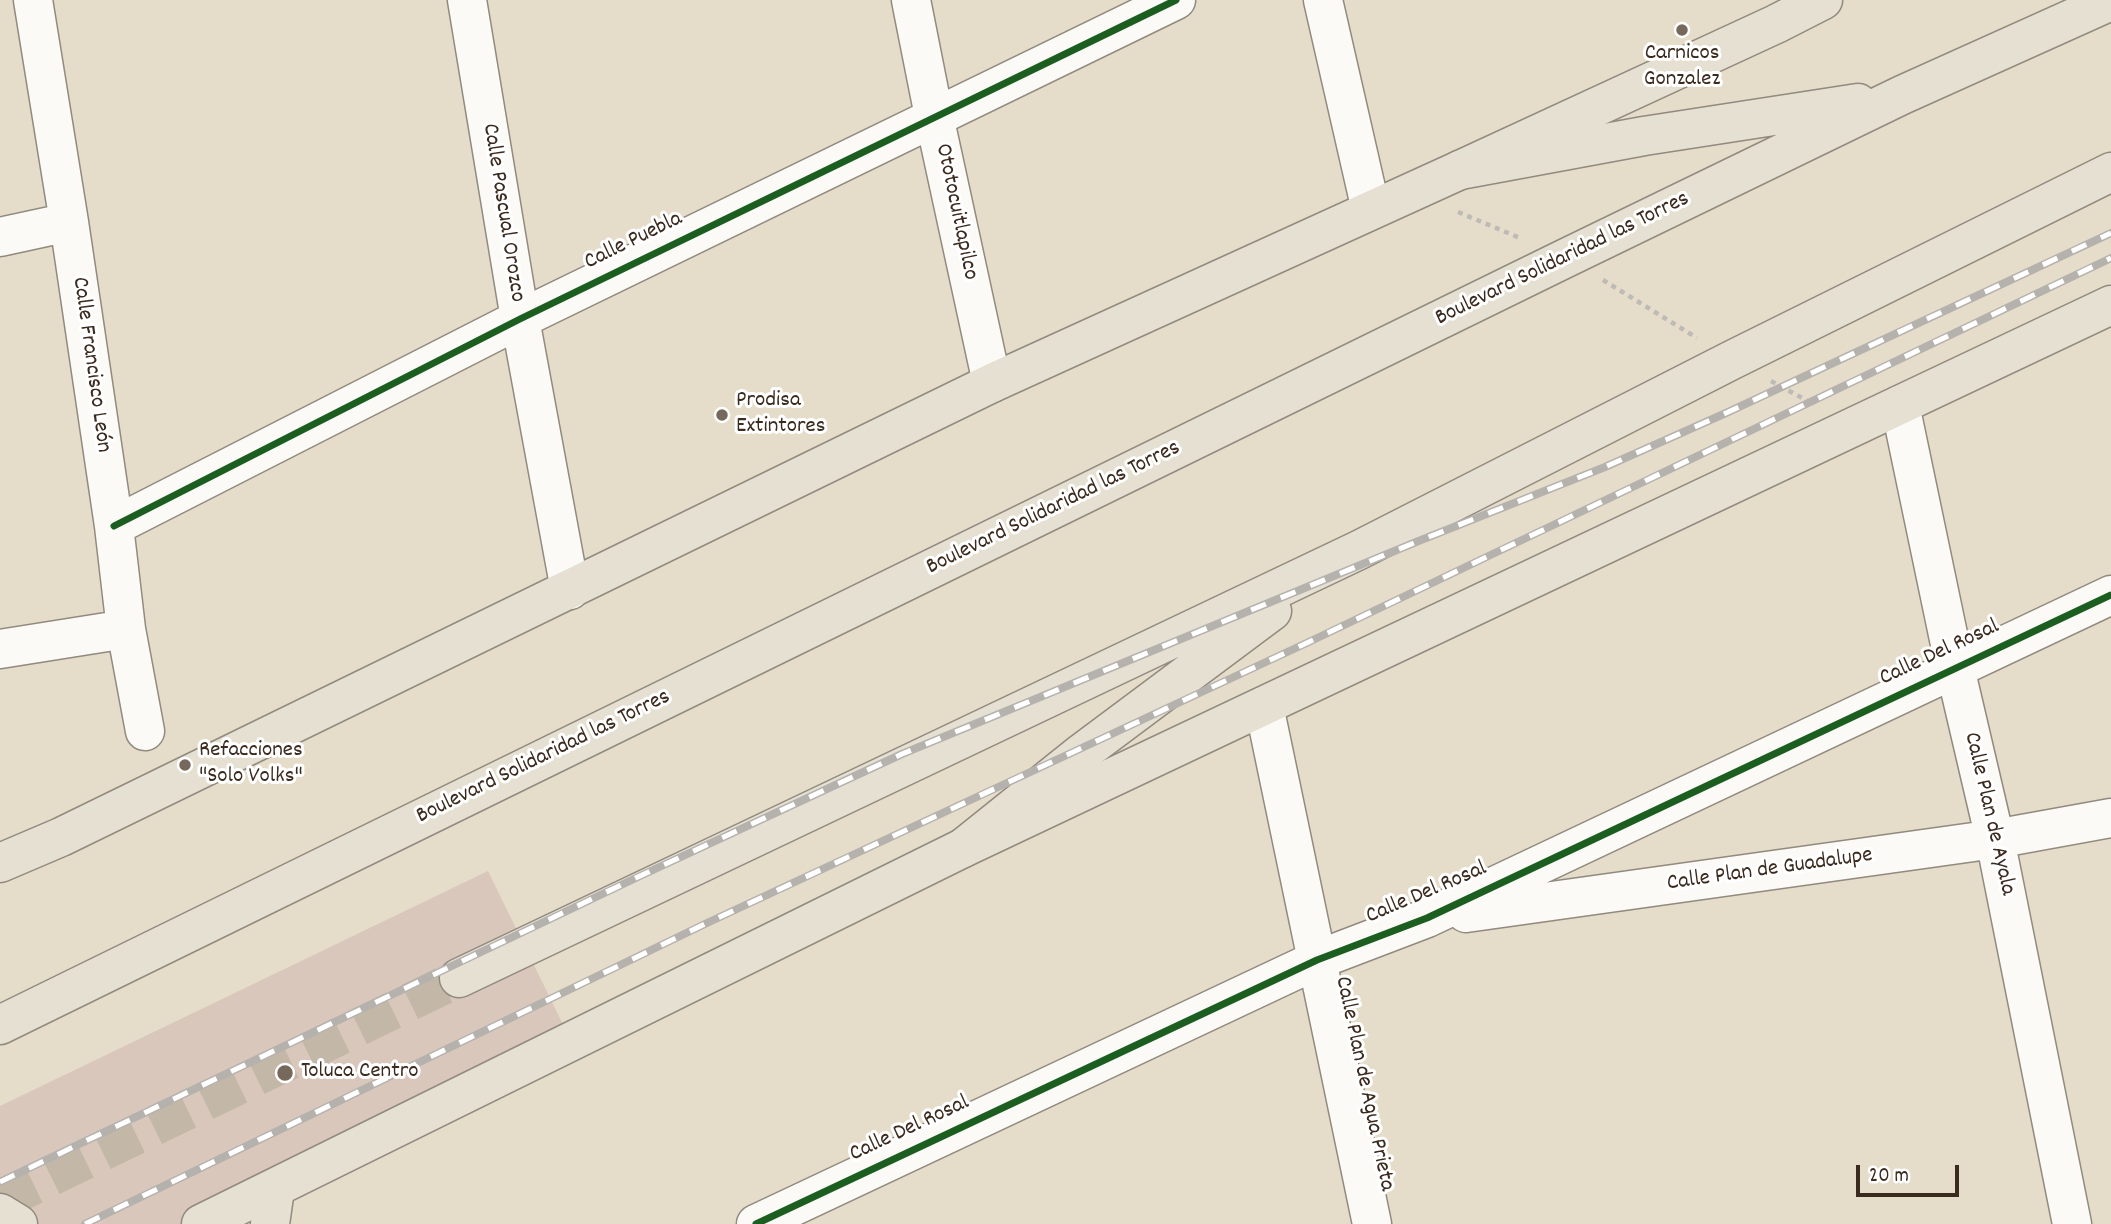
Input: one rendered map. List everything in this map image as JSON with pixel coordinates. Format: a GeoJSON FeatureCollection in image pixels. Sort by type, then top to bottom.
{"type":"FeatureCollection","features":[{"type":"Feature","properties":{"kind":"main road"},"geometry":{"type":"LineString","coordinates":[[0,863],[61,837],[992,383],[1460,170],[1823,0]]}},
{"type":"Feature","properties":{"kind":"main road","name":"Boulevard Solidaridad las Torres"},"geometry":{"type":"LineString","coordinates":[[0,1025],[1902,95],[2111,1]]}},
{"type":"Feature","properties":{"kind":"main road"},"geometry":{"type":"LineString","coordinates":[[1460,170],[1644,136],[1902,95]]}},
{"type":"Feature","properties":{"kind":"main road"},"geometry":{"type":"LineString","coordinates":[[459,978],[1359,550],[1732,360],[2111,172]]}},
{"type":"Feature","properties":{"kind":"main road"},"geometry":{"type":"LineString","coordinates":[[201,1224],[273,1206],[963,848],[2111,305]]}},
{"type":"Feature","properties":{"kind":"main road"},"geometry":{"type":"LineString","coordinates":[[963,848],[1212,654],[1359,550]]}},
{"type":"Feature","properties":{"kind":"main road"},"geometry":{"type":"LineString","coordinates":[[0,1213],[18,1224]]}},
{"type":"Feature","properties":{"kind":"street","name":"Calle Francisco León"},"geometry":{"type":"LineString","coordinates":[[33,0],[114,526],[126,629],[145,731]]}},
{"type":"Feature","properties":{"kind":"street","name":"Calle Pascual Orozco"},"geometry":{"type":"LineString","coordinates":[[467,0],[520,319],[570,590]]}},
{"type":"Feature","properties":{"kind":"street","name":"Ototocuitlapilco"},"geometry":{"type":"LineString","coordinates":[[911,0],[992,383]]}},
{"type":"Feature","properties":{"kind":"street","name":"Calle Puebla"},"geometry":{"type":"LineString","coordinates":[[114,526],[520,319],[1175,0]]}},
{"type":"Feature","properties":{"kind":"street"},"geometry":{"type":"LineString","coordinates":[[1323,0],[1371,210]]}},
{"type":"Feature","properties":{"kind":"street"},"geometry":{"type":"LineString","coordinates":[[0,237],[69,222]]}},
{"type":"Feature","properties":{"kind":"street","name":"Calle Plan de Ayala"},"geometry":{"type":"LineString","coordinates":[[1900,405],[1955,668],[1995,839],[2072,1224]]}},
{"type":"Feature","properties":{"kind":"street","name":"Calle Del Rosal"},"geometry":{"type":"LineString","coordinates":[[755,1224],[1317,960],[1427,918],[2111,595]]}},
{"type":"Feature","properties":{"kind":"street"},"geometry":{"type":"LineString","coordinates":[[0,649],[126,629]]}},
{"type":"Feature","properties":{"kind":"street","name":"Calle Plan de Agua Prieta"},"geometry":{"type":"LineString","coordinates":[[1264,706],[1372,1224]]}},
{"type":"Feature","properties":{"kind":"street","name":"Calle Plan de Guadalupe"},"geometry":{"type":"LineString","coordinates":[[1427,918],[1995,839],[2111,818]]}},
{"type":"Feature","properties":{"kind":"path"},"geometry":{"type":"LineString","coordinates":[[1412,192],[1566,258],[1732,360],[1854,426]]}},
{"type":"Feature","properties":{"kind":"building","name":"Toluca Centro"},"geometry":{"type":"Polygon","coordinates":[[[488,871],[571,1041],[190,1224],[0,1224],[0,1106],[488,871]]]}},
{"type":"Feature","properties":{"kind":"tunnel"},"geometry":{"type":"LineString","coordinates":[[0,1202],[459,978]]}},
{"type":"Feature","properties":{"kind":"railway"},"geometry":{"type":"LineString","coordinates":[[0,1182],[902,754],[1605,467],[2111,233]]}},
{"type":"Feature","properties":{"kind":"railway"},"geometry":{"type":"LineString","coordinates":[[85,1224],[707,923],[1313,640],[2111,258]]}},
{"type":"Feature","properties":{"kind":"cycle path"},"geometry":{"type":"LineString","coordinates":[[114,526],[520,319],[1176,0]]}},
{"type":"Feature","properties":{"kind":"cycle path"},"geometry":{"type":"LineString","coordinates":[[756,1224],[1317,960],[1427,918],[2111,595]]}},
{"type":"Feature","properties":{"kind":"place","name":"Carnicos Gonzalez"},"geometry":{"type":"Point","coordinates":[1682,30]}},
{"type":"Feature","properties":{"kind":"place","name":"Prodisa Extintores"},"geometry":{"type":"Point","coordinates":[722,415]}},
{"type":"Feature","properties":{"kind":"place","name":"Refacciones \"Solo Volks\""},"geometry":{"type":"Point","coordinates":[185,765]}},
{"type":"Feature","properties":{"kind":"place","name":"Toluca Centro"},"geometry":{"type":"Point","coordinates":[285,1073]}}]}
